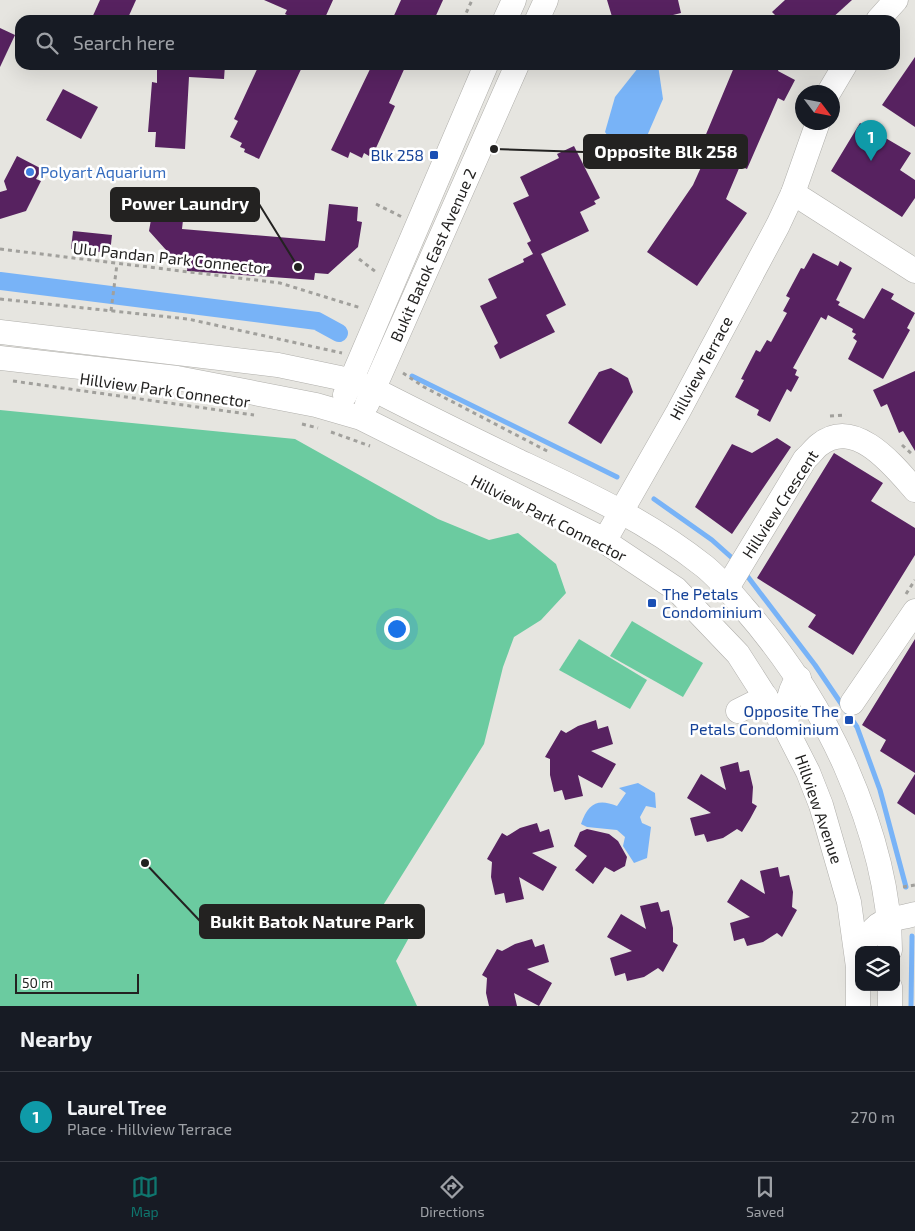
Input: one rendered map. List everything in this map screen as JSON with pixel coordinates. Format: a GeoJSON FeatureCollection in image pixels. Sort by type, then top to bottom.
{"type":"FeatureCollection","features":[{"type":"Feature","properties":{"kind":"street"},"geometry":{"type":"LineString","coordinates":[[507,15],[514,0]]}},
{"type":"Feature","properties":{"kind":"street"},"geometry":{"type":"LineString","coordinates":[[539,15],[546,0]]}},
{"type":"Feature","properties":{"kind":"street"},"geometry":{"type":"LineString","coordinates":[[882,15],[896,0]]}},
{"type":"Feature","properties":{"kind":"street","name":"Bukit Batok East Avenue 2"},"geometry":{"type":"LineString","coordinates":[[339,411],[484,70]]}},
{"type":"Feature","properties":{"kind":"street","name":"Bukit Batok East Avenue 2"},"geometry":{"type":"LineString","coordinates":[[361,418],[516,70]]}},
{"type":"Feature","properties":{"kind":"street"},"geometry":{"type":"LineString","coordinates":[[833,85],[842,70]]}},
{"type":"Feature","properties":{"kind":"street","name":"Hillview Terrace"},"geometry":{"type":"LineString","coordinates":[[605,540],[623,511],[774,233],[793,193],[815,130]]}},
{"type":"Feature","properties":{"kind":"street"},"geometry":{"type":"LineString","coordinates":[[793,193],[915,271]]}},
{"type":"Feature","properties":{"kind":"street"},"geometry":{"type":"LineString","coordinates":[[0,332],[278,365],[373,389],[623,511],[678,547],[705,567],[727,588],[763,630],[799,678],[836,746],[858,794],[869,829],[890,919],[890,946]]}},
{"type":"Feature","properties":{"kind":"street"},"geometry":{"type":"LineString","coordinates":[[0,358],[177,378],[267,394],[339,411],[361,418],[605,540]]}},
{"type":"Feature","properties":{"kind":"street","name":"Hillview Crescent"},"geometry":{"type":"LineString","coordinates":[[727,588],[805,460],[819,445],[831,438],[850,437],[869,444],[890,460],[915,490]]}},
{"type":"Feature","properties":{"kind":"street","name":"Hillview Avenue"},"geometry":{"type":"LineString","coordinates":[[605,540],[676,589],[738,654],[756,688],[786,729],[808,772],[821,805],[845,889],[856,946]]}},
{"type":"Feature","properties":{"kind":"street"},"geometry":{"type":"LineString","coordinates":[[852,702],[915,610]]}},
{"type":"Feature","properties":{"kind":"street"},"geometry":{"type":"LineString","coordinates":[[786,729],[792,685],[799,678]]}},
{"type":"Feature","properties":{"kind":"street"},"geometry":{"type":"LineString","coordinates":[[738,711],[756,688]]}},
{"type":"Feature","properties":{"kind":"street"},"geometry":{"type":"LineString","coordinates":[[845,889],[863,910],[872,915],[890,919]]}},
{"type":"Feature","properties":{"kind":"street"},"geometry":{"type":"LineString","coordinates":[[865,946],[870,932],[882,920],[915,914]]}},
{"type":"Feature","properties":{"kind":"street","name":"Hillview Avenue"},"geometry":{"type":"LineString","coordinates":[[858,991],[858,1006]]}},
{"type":"Feature","properties":{"kind":"street"},"geometry":{"type":"LineString","coordinates":[[890,991],[890,1006]]}},
{"type":"Feature","properties":{"kind":"path"},"geometry":{"type":"LineString","coordinates":[[465,15],[472,0]]}},
{"type":"Feature","properties":{"kind":"path"},"geometry":{"type":"LineString","coordinates":[[376,204],[419,224]]}},
{"type":"Feature","properties":{"kind":"path","name":"Ulu Pandan Park Connector"},"geometry":{"type":"LineString","coordinates":[[0,249],[280,283],[365,310]]}},
{"type":"Feature","properties":{"kind":"path"},"geometry":{"type":"LineString","coordinates":[[359,259],[379,275]]}},
{"type":"Feature","properties":{"kind":"path"},"geometry":{"type":"LineString","coordinates":[[110,311],[117,264]]}},
{"type":"Feature","properties":{"kind":"path"},"geometry":{"type":"LineString","coordinates":[[0,299],[188,319],[345,353]]}},
{"type":"Feature","properties":{"kind":"path"},"geometry":{"type":"LineString","coordinates":[[406,364],[402,372],[412,380],[556,456]]}},
{"type":"Feature","properties":{"kind":"path","name":"Hillview Park Connector"},"geometry":{"type":"LineString","coordinates":[[10,381],[106,396],[264,416]]}},
{"type":"Feature","properties":{"kind":"path"},"geometry":{"type":"LineString","coordinates":[[300,424],[326,430],[379,450]]}},
{"type":"Feature","properties":{"kind":"path"},"geometry":{"type":"LineString","coordinates":[[900,888],[915,885]]}},
{"type":"Feature","properties":{"kind":"green space"},"geometry":{"type":"Polygon","coordinates":[[[0,410],[295,439],[438,519],[489,540],[518,533],[556,564],[566,593],[541,620],[514,637],[503,667],[484,744],[377,915],[411,934],[396,961],[417,1006],[0,1006],[0,410]]]}},
{"type":"Feature","properties":{"kind":"green space"},"geometry":{"type":"Polygon","coordinates":[[[632,621],[703,663],[683,697],[610,656],[632,621]]]}},
{"type":"Feature","properties":{"kind":"green space"},"geometry":{"type":"Polygon","coordinates":[[[579,639],[647,680],[630,709],[559,670],[579,639]]]}},
{"type":"Feature","properties":{"kind":"water"},"geometry":{"type":"Polygon","coordinates":[[[636,70],[659,70],[663,99],[647,136],[621,154],[605,132],[615,97],[636,70]]]}},
{"type":"Feature","properties":{"kind":"water"},"geometry":{"type":"Polygon","coordinates":[[[638,783],[655,793],[656,808],[646,806],[640,817],[642,823],[651,827],[647,858],[634,863],[623,846],[625,837],[617,830],[587,827],[581,824],[587,811],[594,804],[604,802],[617,806],[626,793],[619,788],[638,783]]]}},
{"type":"Feature","properties":{"kind":"building"},"geometry":{"type":"Polygon","coordinates":[[[100,0],[136,0],[129,15],[93,15],[100,0]]]}},
{"type":"Feature","properties":{"kind":"building"},"geometry":{"type":"Polygon","coordinates":[[[264,0],[333,0],[326,15],[287,15],[285,14],[287,10],[264,0]]]}},
{"type":"Feature","properties":{"kind":"building"},"geometry":{"type":"Polygon","coordinates":[[[401,0],[443,0],[436,15],[394,15],[401,0]]]}},
{"type":"Feature","properties":{"kind":"building"},"geometry":{"type":"Polygon","coordinates":[[[607,0],[678,0],[681,13],[673,15],[612,15],[607,0]]]}},
{"type":"Feature","properties":{"kind":"building"},"geometry":{"type":"Polygon","coordinates":[[[785,0],[852,0],[836,15],[775,15],[772,12],[785,0]]]}},
{"type":"Feature","properties":{"kind":"building"},"geometry":{"type":"Polygon","coordinates":[[[0,28],[15,35],[0,67],[0,28]]]}},
{"type":"Feature","properties":{"kind":"building"},"geometry":{"type":"Polygon","coordinates":[[[915,57],[915,127],[882,105],[915,57]]]}},
{"type":"Feature","properties":{"kind":"building"},"geometry":{"type":"Polygon","coordinates":[[[157,70],[225,70],[224,79],[189,77],[185,149],[155,147],[156,132],[148,132],[152,82],[157,83],[157,70]]]}},
{"type":"Feature","properties":{"kind":"building"},"geometry":{"type":"Polygon","coordinates":[[[257,70],[301,70],[259,159],[244,152],[245,149],[240,147],[242,143],[230,137],[238,121],[234,119],[257,70]]]}},
{"type":"Feature","properties":{"kind":"building"},"geometry":{"type":"Polygon","coordinates":[[[370,70],[404,70],[389,103],[395,106],[376,148],[373,147],[369,156],[364,153],[362,158],[350,152],[348,158],[331,150],[370,70]]]}},
{"type":"Feature","properties":{"kind":"building"},"geometry":{"type":"Polygon","coordinates":[[[733,70],[778,70],[795,80],[784,101],[778,98],[747,169],[740,166],[726,199],[747,213],[697,286],[647,252],[693,185],[707,154],[699,151],[733,70]]]}},
{"type":"Feature","properties":{"kind":"building"},"geometry":{"type":"Polygon","coordinates":[[[63,89],[98,107],[81,139],[46,120],[63,89]]]}},
{"type":"Feature","properties":{"kind":"building"},"geometry":{"type":"Polygon","coordinates":[[[860,123],[911,153],[900,170],[915,180],[915,198],[902,217],[831,171],[860,123]]]}},
{"type":"Feature","properties":{"kind":"building"},"geometry":{"type":"Polygon","coordinates":[[[574,146],[600,198],[594,201],[596,204],[580,212],[589,231],[541,254],[566,305],[546,315],[555,332],[500,359],[494,346],[498,343],[480,306],[497,298],[488,279],[524,262],[523,259],[533,254],[527,243],[531,241],[513,203],[529,196],[520,177],[559,158],[557,154],[574,146]]]}},
{"type":"Feature","properties":{"kind":"building"},"geometry":{"type":"Polygon","coordinates":[[[17,156],[42,169],[36,179],[41,181],[26,211],[0,219],[0,192],[7,190],[4,181],[17,156]]]}},
{"type":"Feature","properties":{"kind":"building"},"geometry":{"type":"Polygon","coordinates":[[[156,191],[186,193],[182,229],[325,241],[329,204],[358,207],[357,221],[362,222],[358,247],[328,274],[315,273],[314,280],[187,271],[188,262],[175,260],[149,231],[156,191]]]}},
{"type":"Feature","properties":{"kind":"building"},"geometry":{"type":"Polygon","coordinates":[[[73,231],[112,235],[110,253],[71,249],[73,231]]]}},
{"type":"Feature","properties":{"kind":"building"},"geometry":{"type":"Polygon","coordinates":[[[813,253],[838,266],[840,261],[852,268],[836,300],[840,302],[838,305],[864,319],[882,288],[894,294],[891,299],[915,313],[907,328],[910,330],[883,379],[848,359],[857,341],[853,338],[856,334],[852,332],[853,329],[828,315],[826,320],[821,317],[793,368],[797,370],[795,375],[799,377],[791,392],[787,389],[770,422],[757,415],[759,410],[735,397],[744,380],[741,379],[756,350],[760,352],[767,340],[771,342],[787,313],[783,311],[790,298],[786,296],[801,268],[804,269],[813,253]]]}},
{"type":"Feature","properties":{"kind":"building"},"geometry":{"type":"Polygon","coordinates":[[[611,368],[628,378],[633,392],[601,444],[568,423],[599,372],[611,368]]]}},
{"type":"Feature","properties":{"kind":"building"},"geometry":{"type":"Polygon","coordinates":[[[915,371],[915,451],[903,431],[899,433],[887,404],[881,407],[873,390],[915,371]]]}},
{"type":"Feature","properties":{"kind":"building"},"geometry":{"type":"Polygon","coordinates":[[[777,438],[791,447],[732,534],[695,507],[732,444],[752,453],[777,438]]]}},
{"type":"Feature","properties":{"kind":"building"},"geometry":{"type":"Polygon","coordinates":[[[834,453],[883,483],[871,501],[915,528],[915,555],[853,655],[808,627],[816,615],[757,578],[834,453]]]}},
{"type":"Feature","properties":{"kind":"building"},"geometry":{"type":"Polygon","coordinates":[[[915,639],[915,773],[880,751],[886,740],[862,725],[915,639]]]}},
{"type":"Feature","properties":{"kind":"building"},"geometry":{"type":"Polygon","coordinates":[[[596,720],[598,729],[608,726],[613,744],[591,751],[616,764],[602,788],[578,775],[583,796],[565,800],[562,790],[554,792],[550,775],[550,759],[545,757],[561,730],[566,733],[578,726],[596,720]]]}},
{"type":"Feature","properties":{"kind":"building"},"geometry":{"type":"Polygon","coordinates":[[[738,762],[740,772],[749,770],[753,787],[752,803],[757,806],[742,832],[737,829],[723,838],[707,842],[704,834],[695,836],[690,818],[711,813],[687,798],[701,774],[726,790],[720,767],[738,762]]]}},
{"type":"Feature","properties":{"kind":"building"},"geometry":{"type":"Polygon","coordinates":[[[915,774],[915,815],[897,803],[915,774]]]}},
{"type":"Feature","properties":{"kind":"building"},"geometry":{"type":"Polygon","coordinates":[[[537,823],[540,832],[549,829],[554,847],[532,853],[557,867],[543,891],[519,877],[524,899],[506,903],[504,893],[495,895],[491,877],[492,862],[487,859],[502,833],[507,836],[520,828],[537,823]]]}},
{"type":"Feature","properties":{"kind":"building"},"geometry":{"type":"Polygon","coordinates":[[[587,829],[609,834],[618,841],[627,857],[625,866],[614,872],[605,867],[593,884],[575,870],[587,856],[574,846],[580,832],[587,829]]]}},
{"type":"Feature","properties":{"kind":"building"},"geometry":{"type":"Polygon","coordinates":[[[778,867],[780,877],[789,875],[793,892],[792,907],[797,910],[782,937],[777,933],[763,942],[747,946],[744,938],[734,941],[730,923],[750,917],[727,902],[741,879],[765,894],[760,871],[778,867]]]}},
{"type":"Feature","properties":{"kind":"building"},"geometry":{"type":"Polygon","coordinates":[[[658,902],[661,912],[669,910],[673,928],[673,942],[678,945],[663,972],[658,968],[644,977],[627,981],[625,973],[615,976],[610,958],[632,951],[607,937],[621,914],[646,929],[640,906],[658,902]]]}},
{"type":"Feature","properties":{"kind":"building"},"geometry":{"type":"Polygon","coordinates":[[[532,939],[535,947],[544,944],[549,962],[527,969],[552,983],[539,1006],[514,993],[517,1006],[489,1006],[486,993],[487,978],[482,975],[497,949],[502,951],[515,944],[532,939]]]}},
{"type":"Feature","properties":{"kind":"waterway"},"geometry":{"type":"LineString","coordinates":[[0,281],[317,321],[339,333]]}},
{"type":"Feature","properties":{"kind":"waterway"},"geometry":{"type":"LineString","coordinates":[[412,376],[617,477]]}},
{"type":"Feature","properties":{"kind":"waterway"},"geometry":{"type":"LineString","coordinates":[[654,499],[712,540],[731,557]]}},
{"type":"Feature","properties":{"kind":"waterway"},"geometry":{"type":"LineString","coordinates":[[748,577],[815,665],[857,727],[880,790],[906,887]]}},
{"type":"Feature","properties":{"kind":"waterway"},"geometry":{"type":"LineString","coordinates":[[911,1006],[912,936]]}},
{"type":"Feature","properties":{"kind":"place","name":"Opposite Blk 258"},"geometry":{"type":"Point","coordinates":[494,149]}},
{"type":"Feature","properties":{"kind":"place","name":"Blk 258"},"geometry":{"type":"Point","coordinates":[434,155]}},
{"type":"Feature","properties":{"kind":"place","name":"Laurel Tree"},"geometry":{"type":"Point","coordinates":[871,161]}},
{"type":"Feature","properties":{"kind":"place","name":"Polyart Aquarium"},"geometry":{"type":"Point","coordinates":[30,172]}},
{"type":"Feature","properties":{"kind":"place","name":"Power Laundry"},"geometry":{"type":"Point","coordinates":[298,267]}},
{"type":"Feature","properties":{"kind":"place","name":"The Petals Condominium"},"geometry":{"type":"Point","coordinates":[652,603]}},
{"type":"Feature","properties":{"kind":"place","name":"Opposite The Petals Condominium"},"geometry":{"type":"Point","coordinates":[849,720]}},
{"type":"Feature","properties":{"kind":"place","name":"Bukit Batok Nature Park"},"geometry":{"type":"Point","coordinates":[145,863]}}]}
